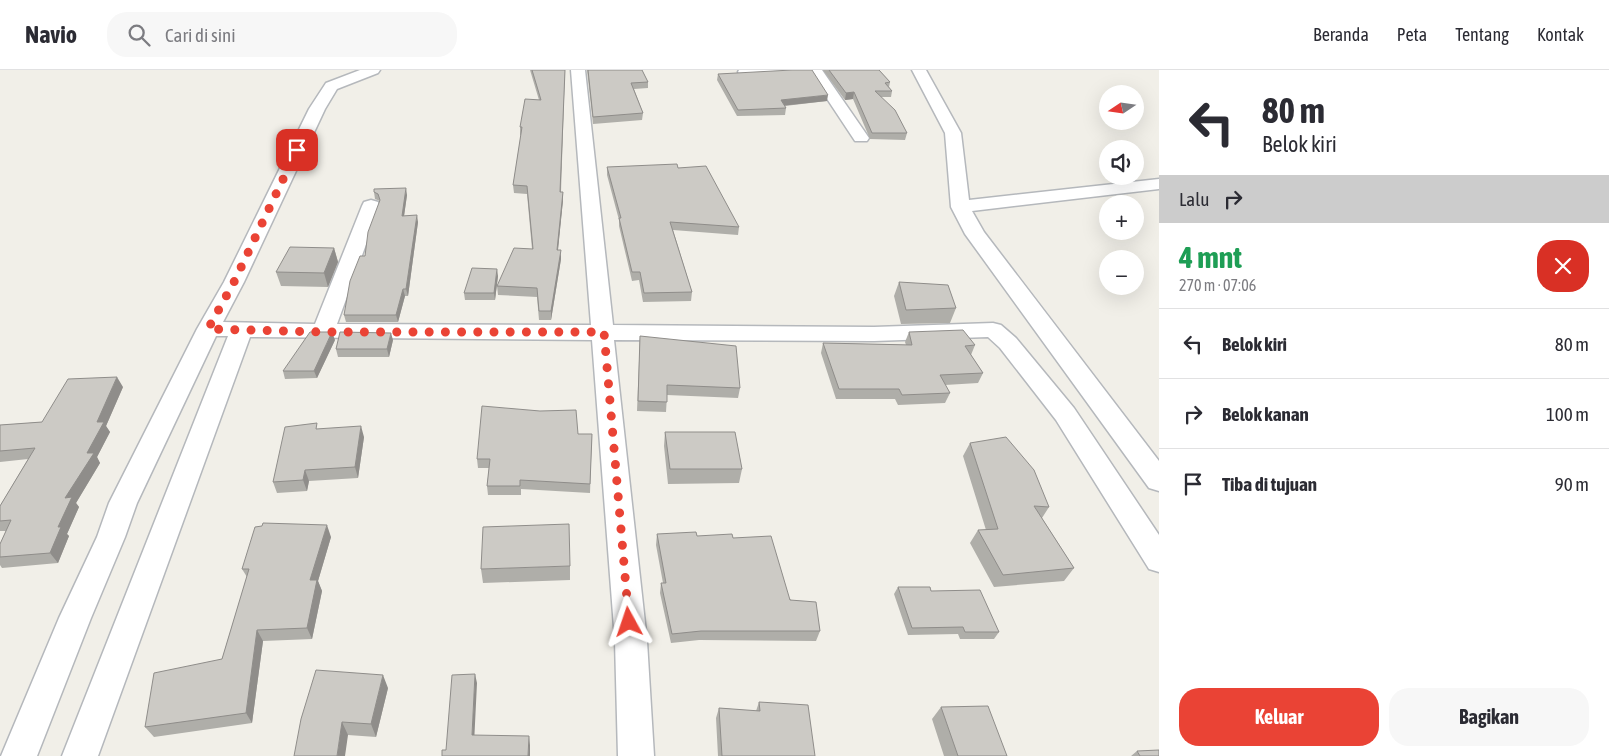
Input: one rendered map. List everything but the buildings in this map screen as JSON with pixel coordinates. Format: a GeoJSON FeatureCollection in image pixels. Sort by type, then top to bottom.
{"type":"FeatureCollection","features":[{"type":"Feature","properties":{"kind":"street"},"geometry":{"type":"LineString","coordinates":[[80,756],[224,329],[234,282],[290,163],[331,86],[372,70]]}},
{"type":"Feature","properties":{"kind":"street"},"geometry":{"type":"LineString","coordinates":[[578,70],[604,332],[631,642],[636,756]]}},
{"type":"Feature","properties":{"kind":"street"},"geometry":{"type":"LineString","coordinates":[[745,72],[796,70]]}},
{"type":"Feature","properties":{"kind":"street"},"geometry":{"type":"LineString","coordinates":[[815,70],[861,138]]}},
{"type":"Feature","properties":{"kind":"street"},"geometry":{"type":"LineString","coordinates":[[919,70],[953,133],[960,207],[975,234],[1159,481]]}},
{"type":"Feature","properties":{"kind":"street"},"geometry":{"type":"LineString","coordinates":[[960,207],[1159,184]]}},
{"type":"Feature","properties":{"kind":"street"},"geometry":{"type":"LineString","coordinates":[[323,332],[371,206]]}},
{"type":"Feature","properties":{"kind":"street"},"geometry":{"type":"LineString","coordinates":[[224,329],[323,332],[874,334],[993,330],[1008,343],[1065,414],[1159,560]]}},
{"type":"Feature","properties":{"kind":"street"},"geometry":{"type":"LineString","coordinates":[[19,756],[75,618],[111,537],[123,503],[224,329]]}},
{"type":"Feature","properties":{"kind":"route"},"geometry":{"type":"LineString","coordinates":[[297,150],[234,282],[208,329],[280,329],[323,332],[604,332],[629,622]]}}]}
